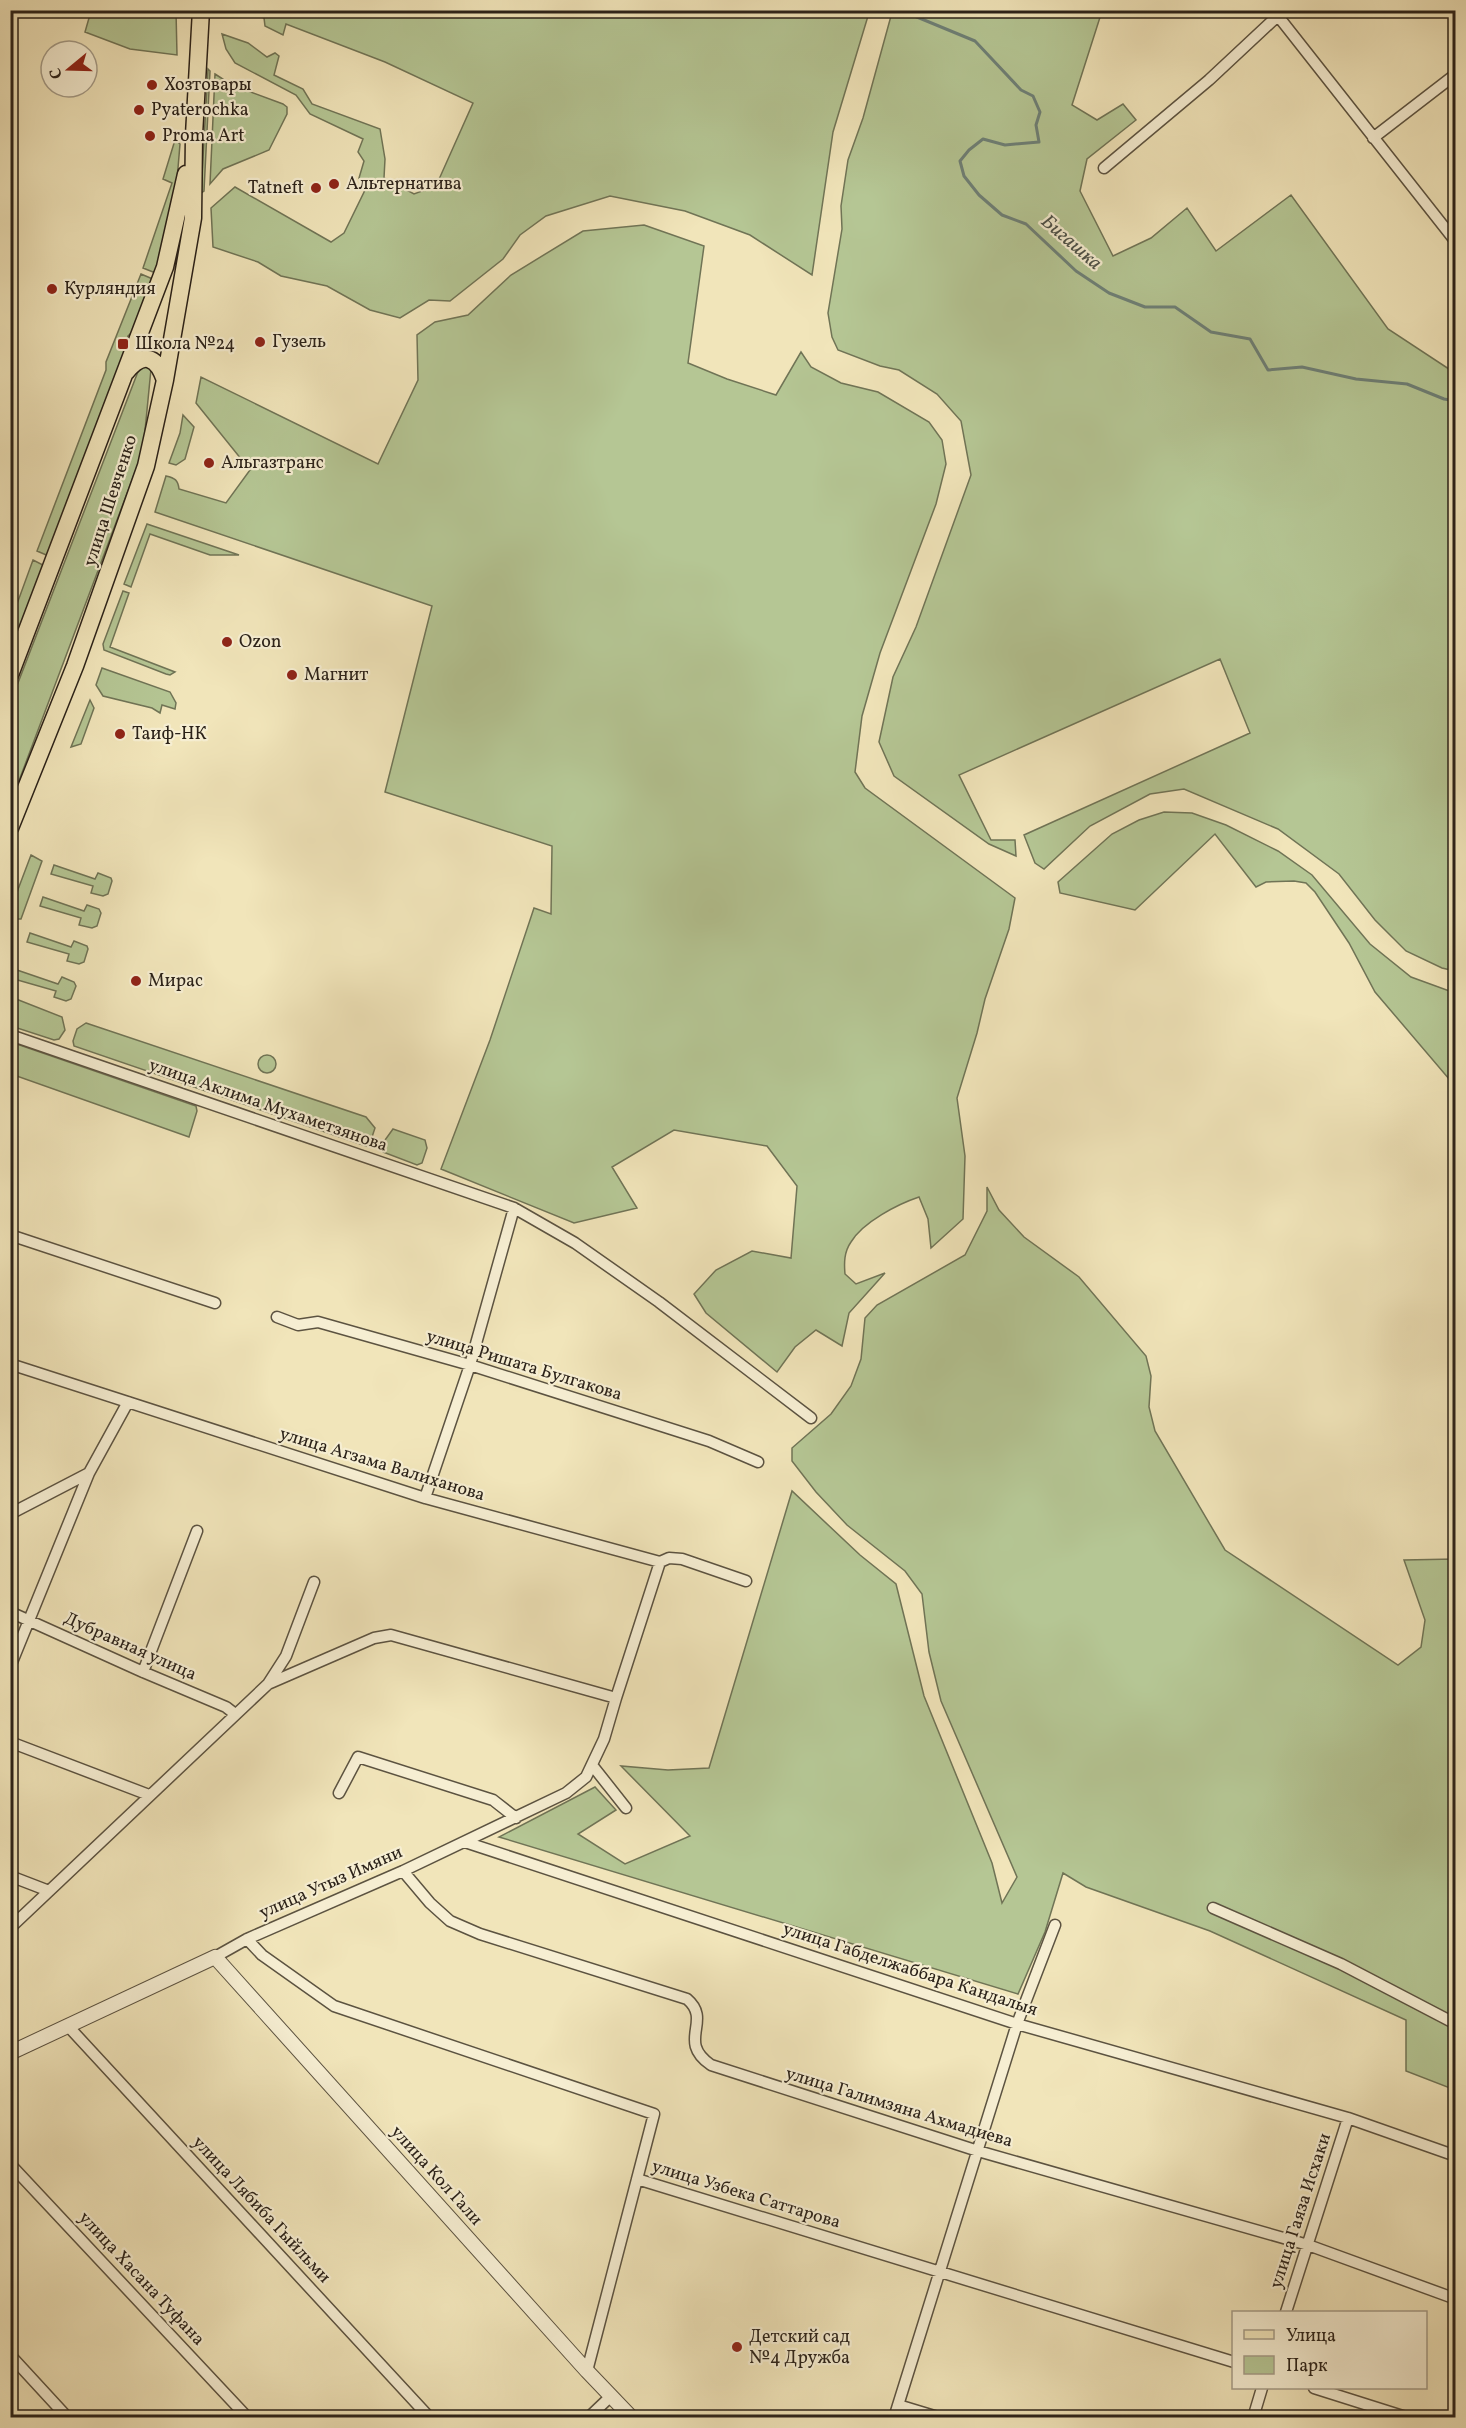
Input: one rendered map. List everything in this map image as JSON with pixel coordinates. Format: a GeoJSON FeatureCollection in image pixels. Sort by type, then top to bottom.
{"type":"FeatureCollection","features":[{"type":"Feature","properties":{"kind":"main road","name":"улица Шевченко"},"geometry":{"type":"LineString","coordinates":[[10,828],[75,666],[146,466],[165,380],[185,217],[194,135],[201,10]]}},
{"type":"Feature","properties":{"kind":"main road","name":"улица Шевченко"},"geometry":{"type":"LineString","coordinates":[[10,675],[185,217]]}},
{"type":"Feature","properties":{"kind":"main road"},"geometry":{"type":"LineString","coordinates":[[125,373],[144,358],[151,359],[158,363],[165,380]]}},
{"type":"Feature","properties":{"kind":"street"},"geometry":{"type":"LineString","coordinates":[[1104,168],[1209,80],[1281,13],[1373,138],[1455,242]]}},
{"type":"Feature","properties":{"kind":"street"},"geometry":{"type":"LineString","coordinates":[[1373,138],[1455,74]]}},
{"type":"Feature","properties":{"kind":"street","name":"улица Аклима Мухаметзянова"},"geometry":{"type":"LineString","coordinates":[[10,1035],[514,1208],[575,1242],[640,1288],[811,1418]]}},
{"type":"Feature","properties":{"kind":"street"},"geometry":{"type":"LineString","coordinates":[[425,1498],[470,1365],[514,1208]]}},
{"type":"Feature","properties":{"kind":"street"},"geometry":{"type":"LineString","coordinates":[[10,1235],[215,1303]]}},
{"type":"Feature","properties":{"kind":"street","name":"улица Ришата Булгакова"},"geometry":{"type":"LineString","coordinates":[[277,1317],[298,1325],[318,1322],[470,1365],[709,1441],[758,1462]]}},
{"type":"Feature","properties":{"kind":"street","name":"улица Агзама Валиханова"},"geometry":{"type":"LineString","coordinates":[[10,1364],[425,1498],[660,1562],[669,1558],[682,1559],[746,1581]]}},
{"type":"Feature","properties":{"kind":"street"},"geometry":{"type":"LineString","coordinates":[[10,1668],[89,1473],[128,1402]]}},
{"type":"Feature","properties":{"kind":"street"},"geometry":{"type":"LineString","coordinates":[[10,1514],[89,1473]]}},
{"type":"Feature","properties":{"kind":"street"},"geometry":{"type":"LineString","coordinates":[[143,1672],[197,1531]]}},
{"type":"Feature","properties":{"kind":"street","name":"улица Утыз Имяни"},"geometry":{"type":"LineString","coordinates":[[10,2053],[215,1957],[247,1939],[403,1871],[566,1793],[586,1777],[604,1739],[660,1562]]}},
{"type":"Feature","properties":{"kind":"street"},"geometry":{"type":"LineString","coordinates":[[10,1928],[268,1684],[286,1656],[314,1582]]}},
{"type":"Feature","properties":{"kind":"street","name":"Дубравная улица"},"geometry":{"type":"LineString","coordinates":[[10,1612],[226,1707],[235,1714]]}},
{"type":"Feature","properties":{"kind":"street"},"geometry":{"type":"LineString","coordinates":[[268,1684],[374,1638],[391,1635],[616,1698]]}},
{"type":"Feature","properties":{"kind":"street"},"geometry":{"type":"LineString","coordinates":[[10,1742],[149,1795]]}},
{"type":"Feature","properties":{"kind":"street"},"geometry":{"type":"LineString","coordinates":[[339,1793],[358,1757],[493,1800],[516,1818]]}},
{"type":"Feature","properties":{"kind":"street"},"geometry":{"type":"LineString","coordinates":[[592,1765],[626,1808]]}},
{"type":"Feature","properties":{"kind":"street","name":"улица Габделжаббара Кандалыя"},"geometry":{"type":"LineString","coordinates":[[465,1842],[1017,2024],[1348,2118],[1455,2157]]}},
{"type":"Feature","properties":{"kind":"street","name":"улица Галимзяна Ахмадиева"},"geometry":{"type":"LineString","coordinates":[[403,1871],[430,1903],[450,1921],[480,1934],[687,1999],[693,2004],[697,2014],[695,2048],[701,2058],[711,2065],[978,2151],[1308,2245],[1455,2299]]}},
{"type":"Feature","properties":{"kind":"street"},"geometry":{"type":"LineString","coordinates":[[10,1876],[49,1891]]}},
{"type":"Feature","properties":{"kind":"street"},"geometry":{"type":"LineString","coordinates":[[1213,1908],[1341,1964],[1455,2024]]}},
{"type":"Feature","properties":{"kind":"street"},"geometry":{"type":"LineString","coordinates":[[894,2418],[1017,2024],[1055,1925]]}},
{"type":"Feature","properties":{"kind":"street","name":"улица Узбека Саттарова"},"geometry":{"type":"LineString","coordinates":[[247,1939],[262,1955],[334,2006],[654,2114],[638,2179],[1232,2362]]}},
{"type":"Feature","properties":{"kind":"street","name":"улица Кол Гали"},"geometry":{"type":"LineString","coordinates":[[215,1957],[610,2397],[632,2418]]}},
{"type":"Feature","properties":{"kind":"street","name":"улица Лябиба Гыйльми"},"geometry":{"type":"LineString","coordinates":[[67,2025],[430,2418]]}},
{"type":"Feature","properties":{"kind":"street","name":"улица Гаяза Исхаки"},"geometry":{"type":"LineString","coordinates":[[1287,2311],[1348,2118]]}},
{"type":"Feature","properties":{"kind":"street","name":"улица Хасана Туфана"},"geometry":{"type":"LineString","coordinates":[[10,2164],[248,2418]]}},
{"type":"Feature","properties":{"kind":"street"},"geometry":{"type":"LineString","coordinates":[[587,2371],[638,2179]]}},
{"type":"Feature","properties":{"kind":"street"},"geometry":{"type":"LineString","coordinates":[[10,2355],[68,2418]]}},
{"type":"Feature","properties":{"kind":"street"},"geometry":{"type":"LineString","coordinates":[[1253,2418],[1262,2389]]}},
{"type":"Feature","properties":{"kind":"street"},"geometry":{"type":"LineString","coordinates":[[1317,2389],[1410,2418]]}},
{"type":"Feature","properties":{"kind":"street"},"geometry":{"type":"LineString","coordinates":[[588,2418],[610,2397]]}},
{"type":"Feature","properties":{"kind":"street"},"geometry":{"type":"LineString","coordinates":[[898,2405],[941,2418]]}},
{"type":"Feature","properties":{"kind":"green space"},"geometry":{"type":"Polygon","coordinates":[[[91,11],[176,11],[177,55],[130,49],[85,32],[91,11]]]}},
{"type":"Feature","properties":{"kind":"green space"},"geometry":{"type":"Polygon","coordinates":[[[251,11],[1102,11],[1072,105],[1097,120],[1123,104],[1136,120],[1087,159],[1080,191],[1113,256],[1151,238],[1187,208],[1216,251],[1291,195],[1388,329],[1455,373],[1455,971],[1442,968],[1406,951],[1375,920],[1339,874],[1278,829],[1184,789],[1150,794],[1090,826],[1044,869],[1035,863],[1024,835],[1250,733],[1220,659],[959,775],[991,840],[1015,840],[1016,856],[989,844],[894,776],[879,742],[893,677],[916,627],[971,475],[961,421],[937,394],[899,370],[880,366],[838,350],[832,337],[828,313],[842,229],[841,206],[848,160],[863,118],[891,16],[868,16],[833,132],[812,275],[750,235],[685,211],[610,196],[546,216],[520,235],[503,259],[450,301],[429,300],[400,318],[370,310],[327,286],[281,276],[258,262],[213,247],[211,208],[235,187],[331,242],[344,233],[366,188],[359,178],[364,161],[358,152],[363,139],[310,114],[296,95],[235,63],[226,49],[222,34],[248,43],[267,57],[275,53],[279,56],[274,75],[303,89],[312,104],[380,129],[385,159],[384,178],[414,194],[436,186],[473,103],[385,62],[286,24],[283,35],[265,26],[264,18],[251,11]]]}},
{"type":"Feature","properties":{"kind":"green space"},"geometry":{"type":"Polygon","coordinates":[[[208,69],[210,71],[204,191],[201,193],[208,69]]]}},
{"type":"Feature","properties":{"kind":"green space"},"geometry":{"type":"Polygon","coordinates":[[[215,74],[232,85],[283,104],[287,107],[287,114],[269,150],[223,169],[210,184],[215,74]]]}},
{"type":"Feature","properties":{"kind":"green space"},"geometry":{"type":"Polygon","coordinates":[[[175,140],[180,144],[176,192],[158,274],[143,268],[172,183],[163,179],[175,140]]]}},
{"type":"Feature","properties":{"kind":"green space"},"geometry":{"type":"Polygon","coordinates":[[[644,225],[704,246],[688,363],[776,395],[801,352],[811,367],[841,383],[878,392],[929,422],[942,440],[946,464],[936,504],[880,653],[862,716],[855,772],[865,788],[1015,898],[1009,929],[985,999],[957,1098],[965,1156],[963,1219],[931,1248],[928,1219],[919,1197],[891,1209],[872,1221],[851,1242],[847,1250],[845,1274],[856,1284],[885,1273],[849,1313],[842,1346],[816,1330],[795,1347],[777,1372],[706,1313],[694,1294],[716,1270],[752,1251],[791,1258],[797,1186],[767,1146],[674,1130],[612,1167],[637,1208],[574,1223],[441,1169],[490,1040],[534,908],[551,914],[552,846],[385,792],[432,606],[155,512],[166,476],[176,480],[179,489],[226,503],[250,470],[196,403],[201,377],[378,464],[418,380],[417,335],[435,322],[468,315],[511,275],[583,231],[644,225]]]}},
{"type":"Feature","properties":{"kind":"green space"},"geometry":{"type":"Polygon","coordinates":[[[141,274],[155,280],[138,327],[128,336],[121,363],[51,557],[37,551],[106,370],[106,362],[141,274]]]}},
{"type":"Feature","properties":{"kind":"green space"},"geometry":{"type":"Polygon","coordinates":[[[146,364],[151,369],[143,451],[11,802],[11,701],[139,369],[146,364]]]}},
{"type":"Feature","properties":{"kind":"green space"},"geometry":{"type":"Polygon","coordinates":[[[183,415],[194,427],[185,459],[176,465],[169,463],[180,433],[183,415]]]}},
{"type":"Feature","properties":{"kind":"green space"},"geometry":{"type":"Polygon","coordinates":[[[147,524],[239,555],[210,555],[150,534],[131,587],[124,584],[147,524]]]}},
{"type":"Feature","properties":{"kind":"green space"},"geometry":{"type":"Polygon","coordinates":[[[33,560],[47,567],[11,659],[10,623],[33,560]]]}},
{"type":"Feature","properties":{"kind":"green space"},"geometry":{"type":"Polygon","coordinates":[[[123,591],[129,593],[110,647],[175,672],[170,675],[104,650],[103,644],[123,591]]]}},
{"type":"Feature","properties":{"kind":"green space"},"geometry":{"type":"Polygon","coordinates":[[[102,668],[170,692],[176,703],[175,709],[162,705],[160,713],[152,708],[103,696],[96,685],[102,668]]]}},
{"type":"Feature","properties":{"kind":"green space"},"geometry":{"type":"Polygon","coordinates":[[[90,700],[94,708],[81,744],[71,747],[90,700]]]}},
{"type":"Feature","properties":{"kind":"green space"},"geometry":{"type":"Polygon","coordinates":[[[1164,812],[1192,813],[1226,825],[1278,851],[1312,875],[1370,944],[1411,977],[1455,993],[1455,1086],[1375,992],[1349,943],[1315,892],[1306,883],[1294,881],[1266,882],[1256,887],[1215,834],[1135,910],[1060,893],[1058,882],[1112,834],[1139,820],[1164,812]]]}},
{"type":"Feature","properties":{"kind":"green space"},"geometry":{"type":"Polygon","coordinates":[[[31,855],[42,861],[21,919],[11,919],[11,908],[31,855]]]}},
{"type":"Feature","properties":{"kind":"green space"},"geometry":{"type":"Polygon","coordinates":[[[54,865],[95,879],[98,873],[111,878],[108,894],[103,896],[91,893],[93,886],[51,874],[54,865]]]}},
{"type":"Feature","properties":{"kind":"green space"},"geometry":{"type":"Polygon","coordinates":[[[43,897],[84,911],[87,905],[99,909],[101,913],[97,926],[92,928],[79,925],[81,918],[40,906],[43,897]]]}},
{"type":"Feature","properties":{"kind":"green space"},"geometry":{"type":"Polygon","coordinates":[[[30,933],[71,947],[74,941],[87,946],[84,962],[79,964],[67,961],[69,954],[27,942],[30,933]]]}},
{"type":"Feature","properties":{"kind":"green space"},"geometry":{"type":"Polygon","coordinates":[[[17,970],[58,984],[62,977],[74,982],[76,986],[71,999],[66,1001],[54,997],[56,991],[14,979],[17,970]]]}},
{"type":"Feature","properties":{"kind":"green space"},"geometry":{"type":"Polygon","coordinates":[[[11,997],[62,1017],[65,1030],[59,1039],[54,1040],[11,1026],[11,997]]]}},
{"type":"Feature","properties":{"kind":"green space"},"geometry":{"type":"Polygon","coordinates":[[[86,1023],[366,1117],[375,1128],[369,1146],[74,1046],[73,1041],[77,1029],[86,1023]]]}},
{"type":"Feature","properties":{"kind":"green space"},"geometry":{"type":"Polygon","coordinates":[[[11,1042],[196,1106],[197,1111],[189,1137],[11,1074],[11,1042]]]}},
{"type":"Feature","properties":{"kind":"green space"},"geometry":{"type":"Polygon","coordinates":[[[267,1055],[273,1058],[276,1064],[273,1070],[267,1073],[261,1070],[258,1064],[261,1058],[267,1055]]]}},
{"type":"Feature","properties":{"kind":"green space"},"geometry":{"type":"Polygon","coordinates":[[[393,1129],[425,1140],[427,1148],[422,1163],[417,1165],[383,1152],[385,1140],[393,1129]]]}},
{"type":"Feature","properties":{"kind":"green space"},"geometry":{"type":"Polygon","coordinates":[[[987,1187],[999,1210],[1024,1237],[1079,1277],[1146,1356],[1151,1376],[1149,1407],[1155,1431],[1225,1550],[1398,1665],[1421,1647],[1425,1620],[1404,1560],[1455,1559],[1455,2090],[1406,2071],[1406,2020],[1210,1931],[1086,1887],[1063,1873],[1045,1932],[1018,1994],[499,1837],[595,1787],[616,1810],[578,1834],[625,1864],[690,1836],[621,1766],[668,1770],[709,1768],[792,1491],[860,1555],[896,1584],[924,1696],[992,1863],[1002,1903],[1017,1877],[941,1701],[929,1652],[922,1594],[905,1571],[847,1525],[816,1492],[792,1461],[792,1448],[831,1414],[851,1386],[861,1359],[865,1318],[877,1305],[965,1255],[987,1211],[987,1187]]]}},
{"type":"Feature","properties":{"kind":"waterway","name":"Бигашка"},"geometry":{"type":"LineString","coordinates":[[900,10],[975,41],[1021,90],[1033,96],[1040,112],[1036,125],[1039,142],[1005,145],[983,139],[960,161],[964,176],[979,195],[1002,215],[1026,224],[1076,271],[1109,293],[1145,307],[1175,307],[1211,332],[1250,339],[1268,370],[1302,367],[1356,379],[1407,384],[1444,399],[1456,401]]}},
{"type":"Feature","properties":{"kind":"place","name":"Хозтовары"},"geometry":{"type":"Point","coordinates":[152,85]}},
{"type":"Feature","properties":{"kind":"place","name":"Pyaterochka"},"geometry":{"type":"Point","coordinates":[139,110]}},
{"type":"Feature","properties":{"kind":"place","name":"Proma Art"},"geometry":{"type":"Point","coordinates":[150,136]}},
{"type":"Feature","properties":{"kind":"place","name":"Альтернатива"},"geometry":{"type":"Point","coordinates":[334,184]}},
{"type":"Feature","properties":{"kind":"place","name":"Tatneft"},"geometry":{"type":"Point","coordinates":[316,188]}},
{"type":"Feature","properties":{"kind":"place","name":"Курляндия"},"geometry":{"type":"Point","coordinates":[52,289]}},
{"type":"Feature","properties":{"kind":"place","name":"Гузель"},"geometry":{"type":"Point","coordinates":[260,342]}},
{"type":"Feature","properties":{"kind":"place","name":"Школа №24"},"geometry":{"type":"Point","coordinates":[123,344]}},
{"type":"Feature","properties":{"kind":"place","name":"Альгазтранс"},"geometry":{"type":"Point","coordinates":[209,463]}},
{"type":"Feature","properties":{"kind":"place","name":"Ozon"},"geometry":{"type":"Point","coordinates":[227,642]}},
{"type":"Feature","properties":{"kind":"place","name":"Магнит"},"geometry":{"type":"Point","coordinates":[292,675]}},
{"type":"Feature","properties":{"kind":"place","name":"Таиф-НК"},"geometry":{"type":"Point","coordinates":[120,734]}},
{"type":"Feature","properties":{"kind":"place","name":"Мирас"},"geometry":{"type":"Point","coordinates":[136,981]}},
{"type":"Feature","properties":{"kind":"place","name":"Детский сад №4 Дружба"},"geometry":{"type":"Point","coordinates":[737,2347]}}]}
